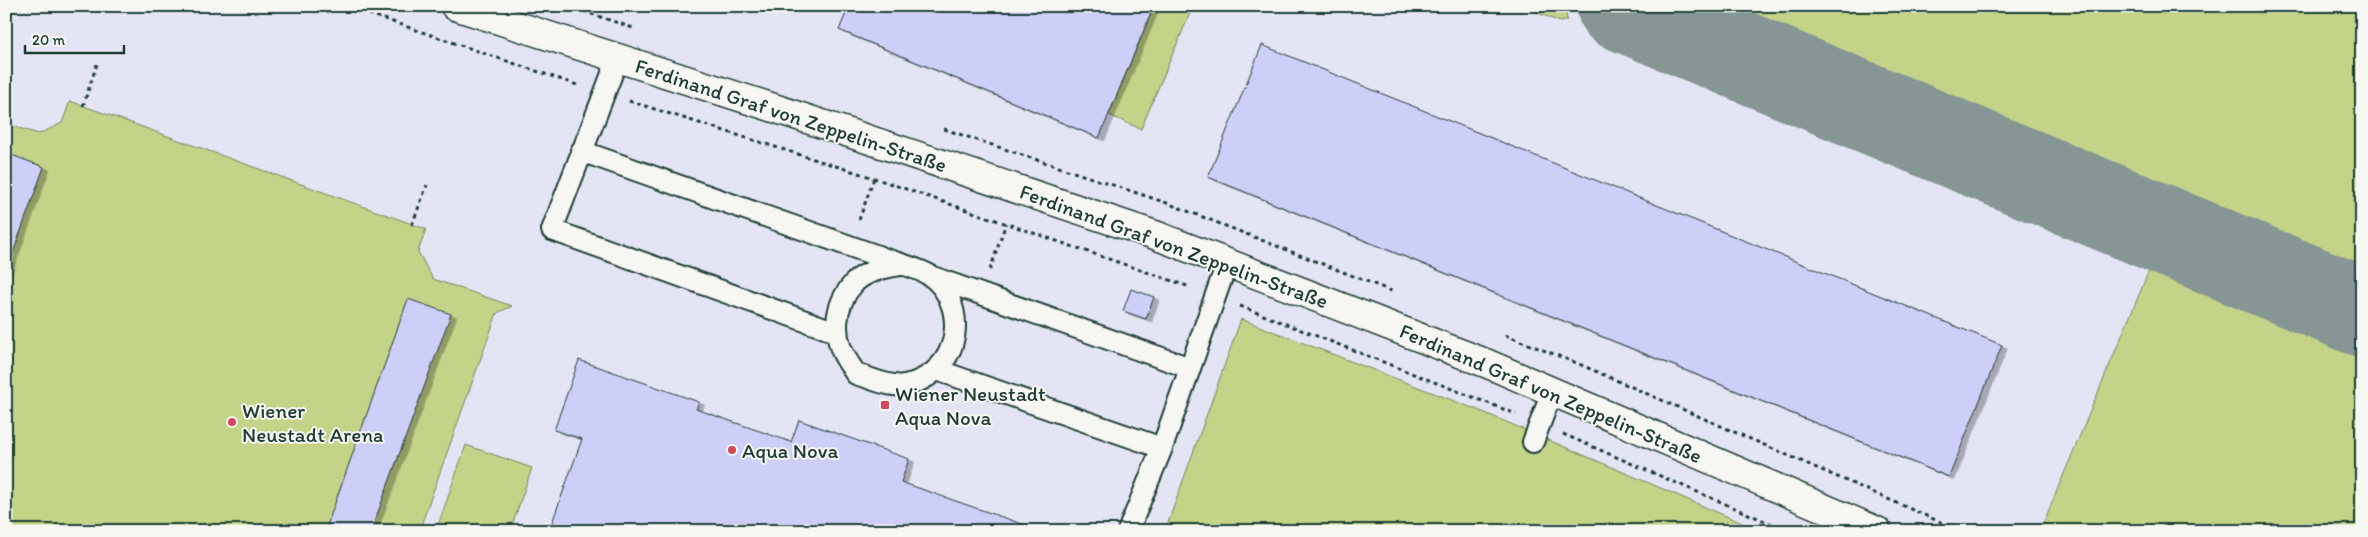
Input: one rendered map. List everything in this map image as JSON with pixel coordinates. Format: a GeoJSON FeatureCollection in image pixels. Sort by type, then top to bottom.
{"type":"FeatureCollection","features":[{"type":"Feature","properties":{"kind":"street","name":"Ferdinand Graf von Zeppelin-Straße"},"geometry":{"type":"LineString","coordinates":[[455,6],[1155,235],[1488,364],[1877,531]]}},
{"type":"Feature","properties":{"kind":"lane"},"geometry":{"type":"LineString","coordinates":[[618,58],[552,230],[836,332]]}},
{"type":"Feature","properties":{"kind":"lane"},"geometry":{"type":"LineString","coordinates":[[581,151],[1190,368]]}},
{"type":"Feature","properties":{"kind":"lane"},"geometry":{"type":"LineString","coordinates":[[1128,531],[1162,448],[1227,263]]}},
{"type":"Feature","properties":{"kind":"lane"},"geometry":{"type":"LineString","coordinates":[[900,265],[882,268],[856,281],[841,302],[836,332],[843,355],[856,374],[892,386],[918,382],[937,370],[951,351],[956,326],[953,306],[941,286],[930,275]]}},
{"type":"Feature","properties":{"kind":"lane"},"geometry":{"type":"LineString","coordinates":[[937,370],[1162,448]]}},
{"type":"Feature","properties":{"kind":"lane"},"geometry":{"type":"LineString","coordinates":[[1536,433],[1552,392]]}},
{"type":"Feature","properties":{"kind":"path"},"geometry":{"type":"LineString","coordinates":[[346,6],[604,94],[874,178],[1215,296],[1536,433],[1788,531]]}},
{"type":"Feature","properties":{"kind":"path"},"geometry":{"type":"LineString","coordinates":[[83,106],[97,64]]}},
{"type":"Feature","properties":{"kind":"path"},"geometry":{"type":"LineString","coordinates":[[850,247],[874,178]]}},
{"type":"Feature","properties":{"kind":"path"},"geometry":{"type":"LineString","coordinates":[[412,225],[427,185]]}},
{"type":"Feature","properties":{"kind":"path"},"geometry":{"type":"LineString","coordinates":[[982,294],[1006,223]]}},
{"type":"Feature","properties":{"kind":"shaded area"},"geometry":{"type":"Polygon","coordinates":[[[6,6],[2362,6],[2362,531],[6,531],[6,6]]]}},
{"type":"Feature","properties":{"kind":"green space"},"geometry":{"type":"Polygon","coordinates":[[[1154,6],[1193,6],[1141,129],[1109,115],[1154,6]]]}},
{"type":"Feature","properties":{"kind":"green space"},"geometry":{"type":"Polygon","coordinates":[[[1521,6],[1552,6],[1566,12],[1567,20],[1560,22],[1521,6]]]}},
{"type":"Feature","properties":{"kind":"green space"},"geometry":{"type":"Polygon","coordinates":[[[1686,6],[2362,6],[2362,284],[1686,6]]]}},
{"type":"Feature","properties":{"kind":"green space"},"geometry":{"type":"Polygon","coordinates":[[[1712,72],[2362,339],[2362,531],[2040,531],[2151,266],[1708,83],[1706,76],[1712,72]]]}},
{"type":"Feature","properties":{"kind":"green space","name":"Wiener Neustadt Arena"},"geometry":{"type":"Polygon","coordinates":[[[70,101],[426,229],[418,252],[433,279],[512,306],[497,313],[419,531],[6,531],[6,141],[12,126],[39,134],[62,123],[70,101]]]}},
{"type":"Feature","properties":{"kind":"green space"},"geometry":{"type":"Polygon","coordinates":[[[1241,319],[1483,412],[1761,531],[1165,531],[1241,319]]]}},
{"type":"Feature","properties":{"kind":"green space"},"geometry":{"type":"Polygon","coordinates":[[[466,445],[532,468],[510,531],[436,531],[466,445]]]}},
{"type":"Feature","properties":{"kind":"building"},"geometry":{"type":"Polygon","coordinates":[[[849,6],[1154,6],[1099,138],[839,30],[849,6]]]}},
{"type":"Feature","properties":{"kind":"building"},"geometry":{"type":"Polygon","coordinates":[[[1262,45],[2002,345],[1949,477],[1208,177],[1262,45]]]}},
{"type":"Feature","properties":{"kind":"building"},"geometry":{"type":"Polygon","coordinates":[[[6,153],[44,167],[6,272],[6,153]]]}},
{"type":"Feature","properties":{"kind":"building"},"geometry":{"type":"Polygon","coordinates":[[[1131,289],[1154,297],[1146,319],[1123,311],[1131,289]]]}},
{"type":"Feature","properties":{"kind":"building"},"geometry":{"type":"Polygon","coordinates":[[[408,299],[451,314],[371,531],[325,531],[408,299]]]}},
{"type":"Feature","properties":{"kind":"building","name":"Aqua Nova"},"geometry":{"type":"Polygon","coordinates":[[[579,360],[699,402],[696,409],[791,442],[799,420],[909,459],[901,482],[1042,531],[549,531],[582,439],[554,430],[579,360]]]}},
{"type":"Feature","properties":{"kind":"taxiway"},"geometry":{"type":"LineString","coordinates":[[1621,6],[2362,312]]}},
{"type":"Feature","properties":{"kind":"place","name":"Wiener Neustadt Aqua Nova"},"geometry":{"type":"Point","coordinates":[885,405]}},
{"type":"Feature","properties":{"kind":"place","name":"Wiener Neustadt Arena"},"geometry":{"type":"Point","coordinates":[232,422]}},
{"type":"Feature","properties":{"kind":"place","name":"Aqua Nova"},"geometry":{"type":"Point","coordinates":[732,450]}}]}
